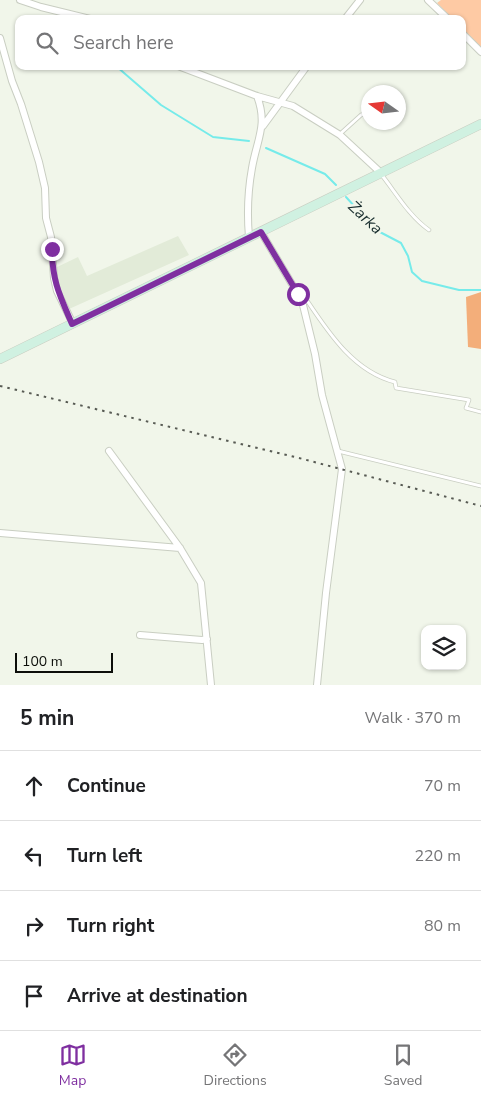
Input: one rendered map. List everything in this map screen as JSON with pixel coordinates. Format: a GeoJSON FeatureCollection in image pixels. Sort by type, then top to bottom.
{"type":"FeatureCollection","features":[{"type":"Feature","properties":{"kind":"main road"},"geometry":{"type":"LineString","coordinates":[[0,359],[481,124]]}},
{"type":"Feature","properties":{"kind":"street"},"geometry":{"type":"LineString","coordinates":[[20,0],[74,15]]}},
{"type":"Feature","properties":{"kind":"street"},"geometry":{"type":"LineString","coordinates":[[348,15],[360,0]]}},
{"type":"Feature","properties":{"kind":"street"},"geometry":{"type":"LineString","coordinates":[[428,0],[444,15]]}},
{"type":"Feature","properties":{"kind":"street"},"geometry":{"type":"LineString","coordinates":[[466,37],[481,52]]}},
{"type":"Feature","properties":{"kind":"street"},"geometry":{"type":"LineString","coordinates":[[0,38],[39,162],[45,188],[46,218],[52,249],[54,278],[57,291],[72,324]]}},
{"type":"Feature","properties":{"kind":"street"},"geometry":{"type":"LineString","coordinates":[[189,70],[257,96],[293,106],[340,135],[380,172]]}},
{"type":"Feature","properties":{"kind":"street"},"geometry":{"type":"LineString","coordinates":[[263,126],[305,70]]}},
{"type":"Feature","properties":{"kind":"street"},"geometry":{"type":"LineString","coordinates":[[249,237],[247,216],[252,168],[263,126],[262,108],[257,96]]}},
{"type":"Feature","properties":{"kind":"street"},"geometry":{"type":"LineString","coordinates":[[261,232],[302,301],[342,476],[326,593],[317,685]]}},
{"type":"Feature","properties":{"kind":"street"},"geometry":{"type":"LineString","coordinates":[[109,451],[180,548],[201,583],[211,685]]}},
{"type":"Feature","properties":{"kind":"street"},"geometry":{"type":"LineString","coordinates":[[0,534],[180,548]]}},
{"type":"Feature","properties":{"kind":"street"},"geometry":{"type":"LineString","coordinates":[[140,635],[207,639]]}},
{"type":"Feature","properties":{"kind":"lane"},"geometry":{"type":"LineString","coordinates":[[340,135],[361,115]]}},
{"type":"Feature","properties":{"kind":"lane"},"geometry":{"type":"LineString","coordinates":[[380,172],[406,207],[429,230]]}},
{"type":"Feature","properties":{"kind":"lane"},"geometry":{"type":"LineString","coordinates":[[302,301],[308,302],[333,338],[344,350],[382,379],[395,382],[396,388],[469,400],[466,408],[481,412]]}},
{"type":"Feature","properties":{"kind":"lane"},"geometry":{"type":"LineString","coordinates":[[336,450],[481,486]]}},
{"type":"Feature","properties":{"kind":"shaded area"},"geometry":{"type":"Polygon","coordinates":[[[441,0],[481,0],[481,47],[466,32],[466,15],[449,15],[437,3],[441,0]]]}},
{"type":"Feature","properties":{"kind":"shaded area"},"geometry":{"type":"Polygon","coordinates":[[[178,236],[189,255],[69,309],[56,279],[55,268],[78,257],[87,276],[178,236]]]}},
{"type":"Feature","properties":{"kind":"shaded area"},"geometry":{"type":"Polygon","coordinates":[[[481,292],[481,349],[468,347],[466,297],[481,292]]]}},
{"type":"Feature","properties":{"kind":"waterway","name":"Żarka"},"geometry":{"type":"LineString","coordinates":[[121,70],[161,105],[213,137],[249,141]]}},
{"type":"Feature","properties":{"kind":"waterway","name":"Żarka"},"geometry":{"type":"LineString","coordinates":[[266,148],[325,174],[336,185]]}},
{"type":"Feature","properties":{"kind":"waterway","name":"Żarka"},"geometry":{"type":"LineString","coordinates":[[346,197],[376,230],[401,243],[408,256],[412,272],[422,281],[459,290],[481,290]]}},
{"type":"Feature","properties":{"kind":"railway"},"geometry":{"type":"LineString","coordinates":[[0,386],[299,458],[481,506]]}},
{"type":"Feature","properties":{"kind":"route"},"geometry":{"type":"LineString","coordinates":[[52,249],[57,291],[72,324],[261,232],[298,294]]}}]}
